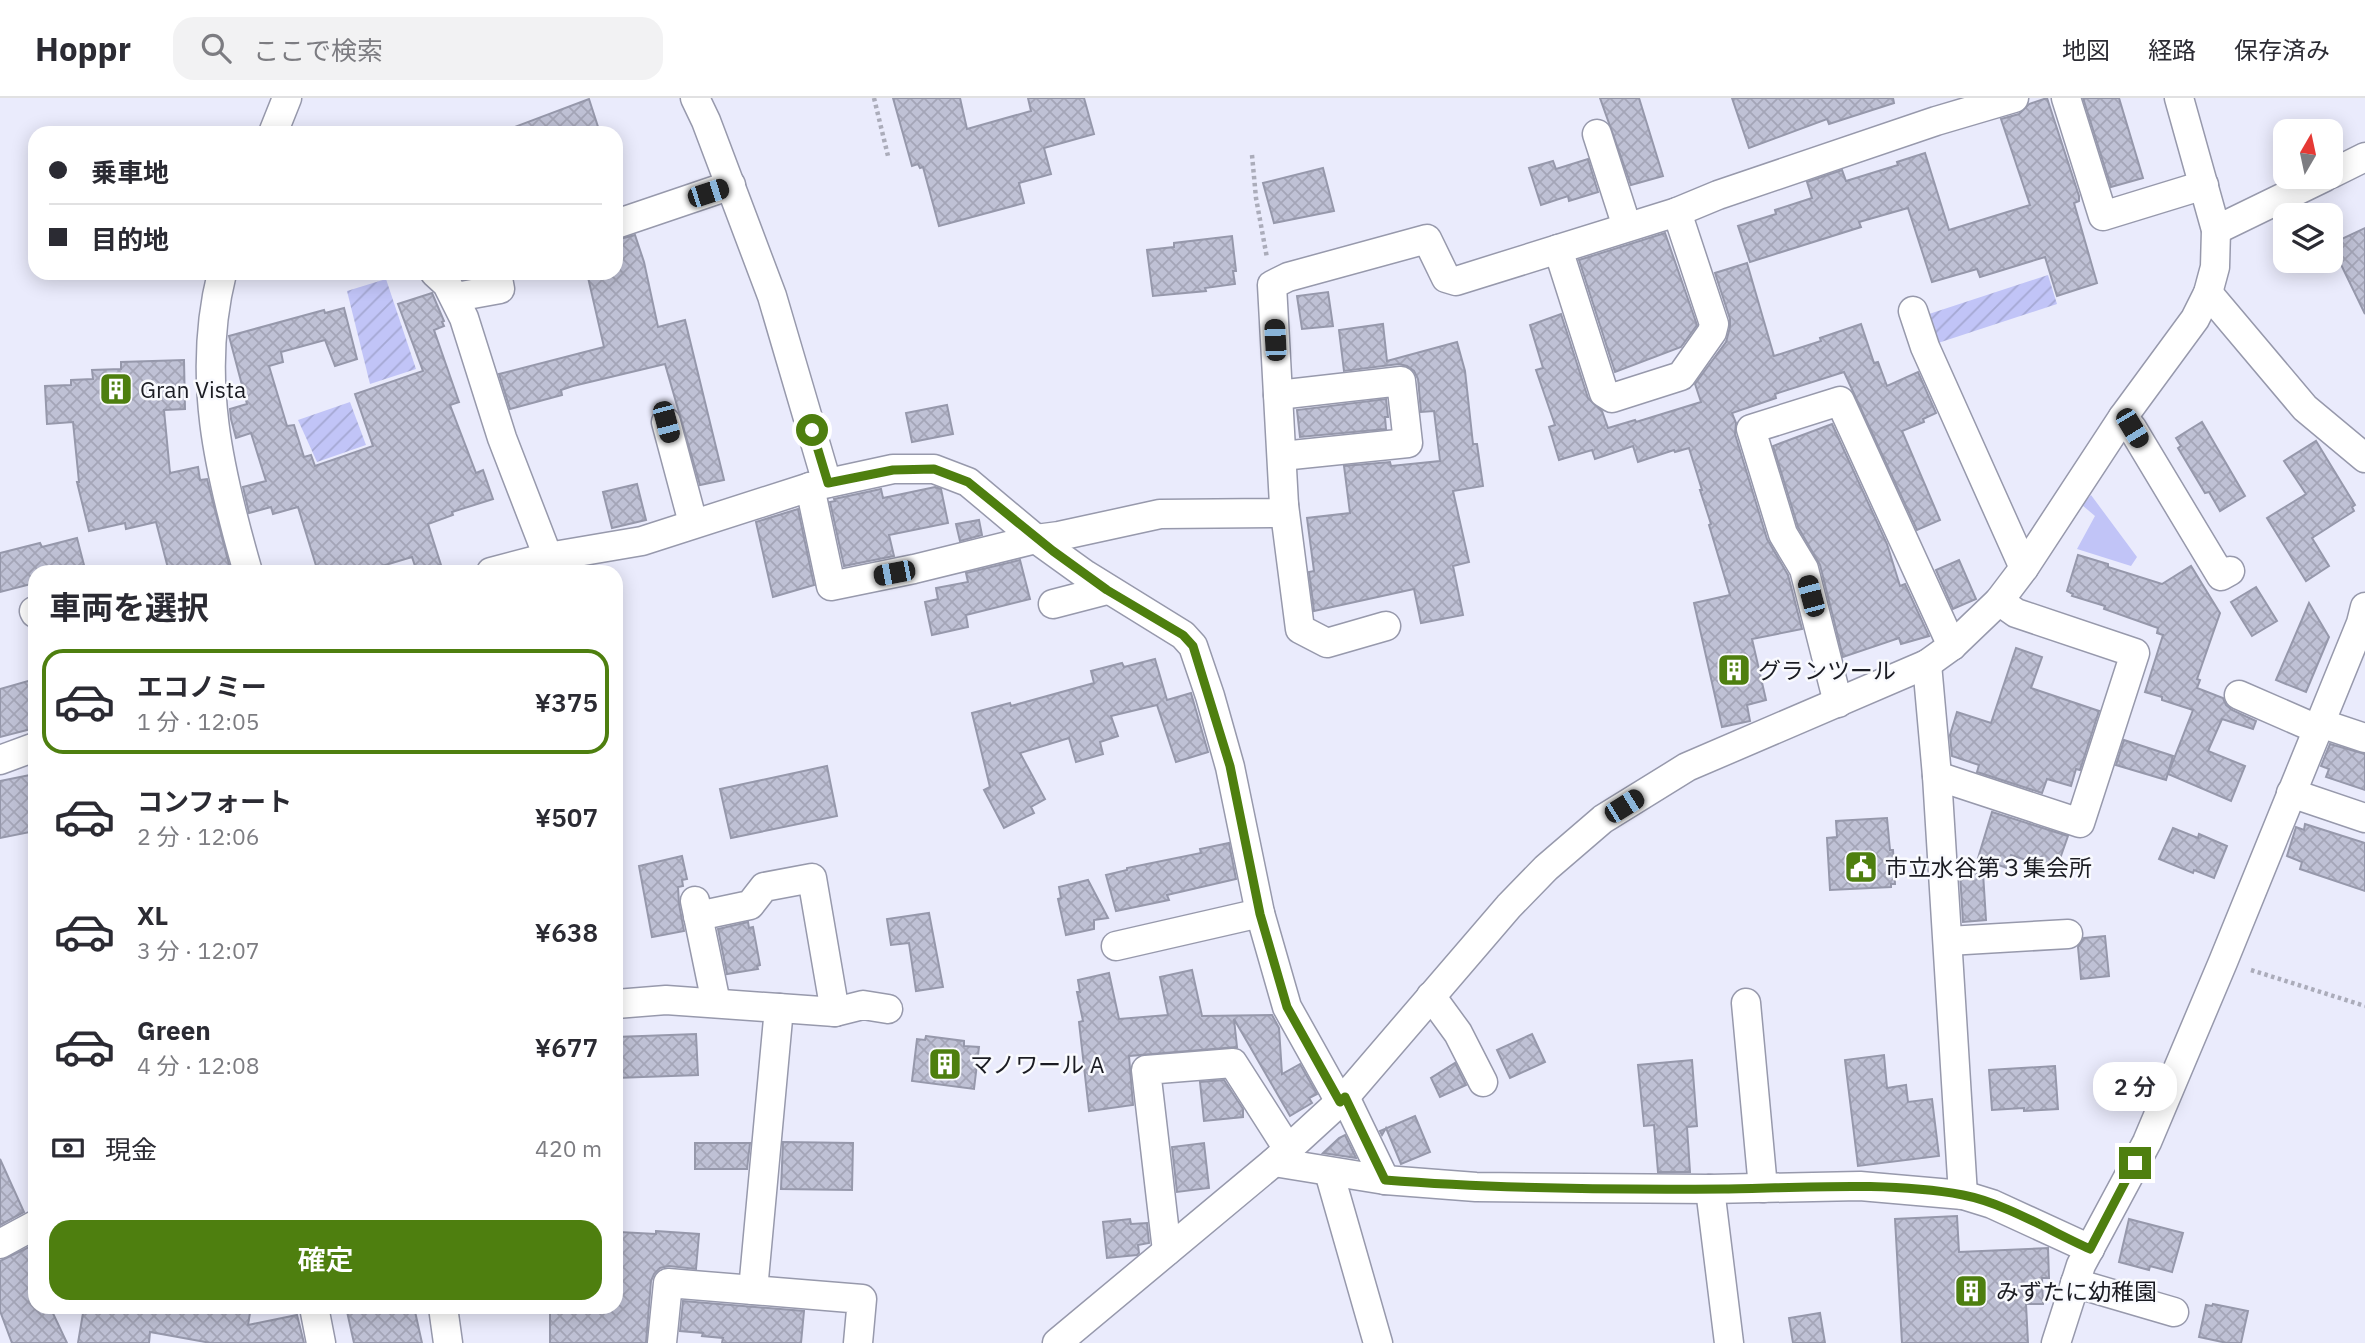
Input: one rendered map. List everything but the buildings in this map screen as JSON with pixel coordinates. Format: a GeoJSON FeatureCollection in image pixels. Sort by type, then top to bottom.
{"type":"FeatureCollection","features":[{"type":"Feature","properties":{"kind":"street"},"geometry":{"type":"LineString","coordinates":[[276,126],[287,98]]}},
{"type":"Feature","properties":{"kind":"street"},"geometry":{"type":"LineString","coordinates":[[695,98],[772,296],[819,485],[831,586],[1160,514],[1275,513],[1284,505]]}},
{"type":"Feature","properties":{"kind":"street"},"geometry":{"type":"LineString","coordinates":[[1386,626],[1327,643],[1300,629],[1284,505],[1272,285],[1288,277],[1427,239],[1446,278],[1456,281],[1677,212],[1933,110],[2014,98]]}},
{"type":"Feature","properties":{"kind":"street"},"geometry":{"type":"LineString","coordinates":[[2066,98],[2103,216],[2204,185]]}},
{"type":"Feature","properties":{"kind":"street"},"geometry":{"type":"LineString","coordinates":[[1059,1342],[1281,1156],[1343,1100],[1528,887],[1603,819],[1687,767],[1927,664],[1952,646],[1999,601],[2024,568],[2123,417],[2195,319],[2208,293],[2215,267],[2216,230],[2179,98]]}},
{"type":"Feature","properties":{"kind":"street"},"geometry":{"type":"LineString","coordinates":[[1597,134],[1627,227]]}},
{"type":"Feature","properties":{"kind":"street"},"geometry":{"type":"LineString","coordinates":[[2343,168],[2365,157]]}},
{"type":"Feature","properties":{"kind":"street"},"geometry":{"type":"LineString","coordinates":[[623,222],[731,186]]}},
{"type":"Feature","properties":{"kind":"street"},"geometry":{"type":"LineString","coordinates":[[2216,230],[2300,189]]}},
{"type":"Feature","properties":{"kind":"street"},"geometry":{"type":"LineString","coordinates":[[1558,249],[1604,393],[1612,398],[1681,376],[1712,332],[1714,324],[1677,212]]}},
{"type":"Feature","properties":{"kind":"street"},"geometry":{"type":"LineString","coordinates":[[221,280],[209,349],[210,396],[223,477],[246,565]]}},
{"type":"Feature","properties":{"kind":"street"},"geometry":{"type":"LineString","coordinates":[[443,280],[456,297],[502,439],[548,556]]}},
{"type":"Feature","properties":{"kind":"street"},"geometry":{"type":"LineString","coordinates":[[456,297],[500,289],[498,280]]}},
{"type":"Feature","properties":{"kind":"street"},"geometry":{"type":"LineString","coordinates":[[2208,293],[2305,408],[2365,458]]}},
{"type":"Feature","properties":{"kind":"street"},"geometry":{"type":"LineString","coordinates":[[1913,311],[1925,346],[2024,568]]}},
{"type":"Feature","properties":{"kind":"street"},"geometry":{"type":"LineString","coordinates":[[1278,395],[1401,381],[1408,443],[1282,457]]}},
{"type":"Feature","properties":{"kind":"street"},"geometry":{"type":"LineString","coordinates":[[1838,704],[1804,569],[1783,534],[1751,429],[1840,401],[1952,646]]}},
{"type":"Feature","properties":{"kind":"street"},"geometry":{"type":"LineString","coordinates":[[2123,417],[2221,576],[2230,571]]}},
{"type":"Feature","properties":{"kind":"street"},"geometry":{"type":"LineString","coordinates":[[666,422],[693,523]]}},
{"type":"Feature","properties":{"kind":"street"},"geometry":{"type":"LineString","coordinates":[[516,565],[548,556],[642,541],[819,485],[893,470],[934,469],[968,482],[1036,539],[1107,590],[1183,635],[1193,646],[1230,766],[1260,914],[1287,1007],[1343,1100],[1385,1180]]}},
{"type":"Feature","properties":{"kind":"street"},"geometry":{"type":"LineString","coordinates":[[1053,604],[1107,590]]}},
{"type":"Feature","properties":{"kind":"street"},"geometry":{"type":"LineString","coordinates":[[1937,776],[2080,823],[2135,653],[2016,612],[1999,601]]}},
{"type":"Feature","properties":{"kind":"street"},"geometry":{"type":"LineString","coordinates":[[2056,1343],[2075,1283],[2090,1249],[2147,1142],[2223,962],[2361,623],[2365,607]]}},
{"type":"Feature","properties":{"kind":"street"},"geometry":{"type":"LineString","coordinates":[[1927,664],[1937,776],[1964,1195]]}},
{"type":"Feature","properties":{"kind":"street"},"geometry":{"type":"LineString","coordinates":[[2239,695],[2319,726],[2365,738]]}},
{"type":"Feature","properties":{"kind":"street"},"geometry":{"type":"LineString","coordinates":[[0,760],[28,750]]}},
{"type":"Feature","properties":{"kind":"street"},"geometry":{"type":"LineString","coordinates":[[2291,793],[2365,818]]}},
{"type":"Feature","properties":{"kind":"street"},"geometry":{"type":"LineString","coordinates":[[716,1003],[696,909],[750,905],[764,887],[812,878],[835,1012]]}},
{"type":"Feature","properties":{"kind":"street"},"geometry":{"type":"LineString","coordinates":[[1116,946],[1260,914]]}},
{"type":"Feature","properties":{"kind":"street"},"geometry":{"type":"LineString","coordinates":[[1948,942],[2068,934]]}},
{"type":"Feature","properties":{"kind":"street"},"geometry":{"type":"LineString","coordinates":[[1431,996],[1458,1033],[1483,1082]]}},
{"type":"Feature","properties":{"kind":"street"},"geometry":{"type":"LineString","coordinates":[[623,1003],[666,1000],[835,1012],[863,1006],[888,1009]]}},
{"type":"Feature","properties":{"kind":"street"},"geometry":{"type":"LineString","coordinates":[[1746,1003],[1763,1188]]}},
{"type":"Feature","properties":{"kind":"street"},"geometry":{"type":"LineString","coordinates":[[753,1290],[779,1008]]}},
{"type":"Feature","properties":{"kind":"street"},"geometry":{"type":"LineString","coordinates":[[1167,1251],[1146,1070],[1233,1063],[1281,1156],[1329,1172],[1385,1180],[1476,1187],[1710,1189],[1860,1186],[1964,1195],[1993,1203],[2090,1249]]}},
{"type":"Feature","properties":{"kind":"street"},"geometry":{"type":"LineString","coordinates":[[1329,1172],[1378,1343]]}},
{"type":"Feature","properties":{"kind":"street"},"geometry":{"type":"LineString","coordinates":[[1710,1189],[1729,1343]]}},
{"type":"Feature","properties":{"kind":"street"},"geometry":{"type":"LineString","coordinates":[[0,1244],[28,1229]]}},
{"type":"Feature","properties":{"kind":"street"},"geometry":{"type":"LineString","coordinates":[[662,1343],[668,1283],[862,1300],[858,1343]]}},
{"type":"Feature","properties":{"kind":"street"},"geometry":{"type":"LineString","coordinates":[[2075,1283],[2174,1312]]}},
{"type":"Feature","properties":{"kind":"street"},"geometry":{"type":"LineString","coordinates":[[315,1314],[321,1343]]}},
{"type":"Feature","properties":{"kind":"street"},"geometry":{"type":"LineString","coordinates":[[444,1314],[448,1343]]}},
{"type":"Feature","properties":{"kind":"path"},"geometry":{"type":"LineString","coordinates":[[874,98],[888,156]]}},
{"type":"Feature","properties":{"kind":"path"},"geometry":{"type":"LineString","coordinates":[[1252,155],[1256,198],[1272,285]]}},
{"type":"Feature","properties":{"kind":"path"},"geometry":{"type":"LineString","coordinates":[[2223,962],[2365,1006]]}},
{"type":"Feature","properties":{"kind":"shaded area"},"geometry":{"type":"Polygon","coordinates":[[[2048,275],[2057,304],[1938,343],[1929,314],[2048,275]]]}},
{"type":"Feature","properties":{"kind":"shaded area"},"geometry":{"type":"Polygon","coordinates":[[[386,280],[416,369],[370,384],[347,291],[386,280]]]}},
{"type":"Feature","properties":{"kind":"shaded area"},"geometry":{"type":"Polygon","coordinates":[[[350,402],[366,445],[317,462],[298,420],[350,402]]]}},
{"type":"Feature","properties":{"kind":"shaded area"},"geometry":{"type":"Polygon","coordinates":[[[2091,495],[2137,557],[2131,566],[2077,549],[2095,516],[2082,505],[2091,495]]]}},
{"type":"Feature","properties":{"kind":"place","name":"Gran Vista"},"geometry":{"type":"Point","coordinates":[116,389]}},
{"type":"Feature","properties":{"kind":"place","name":"グランツール"},"geometry":{"type":"Point","coordinates":[1734,670]}},
{"type":"Feature","properties":{"kind":"place","name":"市立水谷第３集会所"},"geometry":{"type":"Point","coordinates":[1861,867]}},
{"type":"Feature","properties":{"kind":"place","name":"マノワール A"},"geometry":{"type":"Point","coordinates":[945,1064]}},
{"type":"Feature","properties":{"kind":"place","name":"みずたに幼稚園"},"geometry":{"type":"Point","coordinates":[1971,1291]}},
{"type":"Feature","properties":{"kind":"route"},"geometry":{"type":"LineString","coordinates":[[812,430],[828,483],[893,470],[934,469],[968,482],[1036,539],[1107,590],[1183,635],[1193,646],[1230,766],[1260,914],[1287,1007],[1340,1102],[1345,1097],[1385,1180],[1498,1188],[1710,1189],[1860,1186],[1927,1191],[1964,1195],[1993,1203],[2090,1249],[2135,1163]]}}]}
